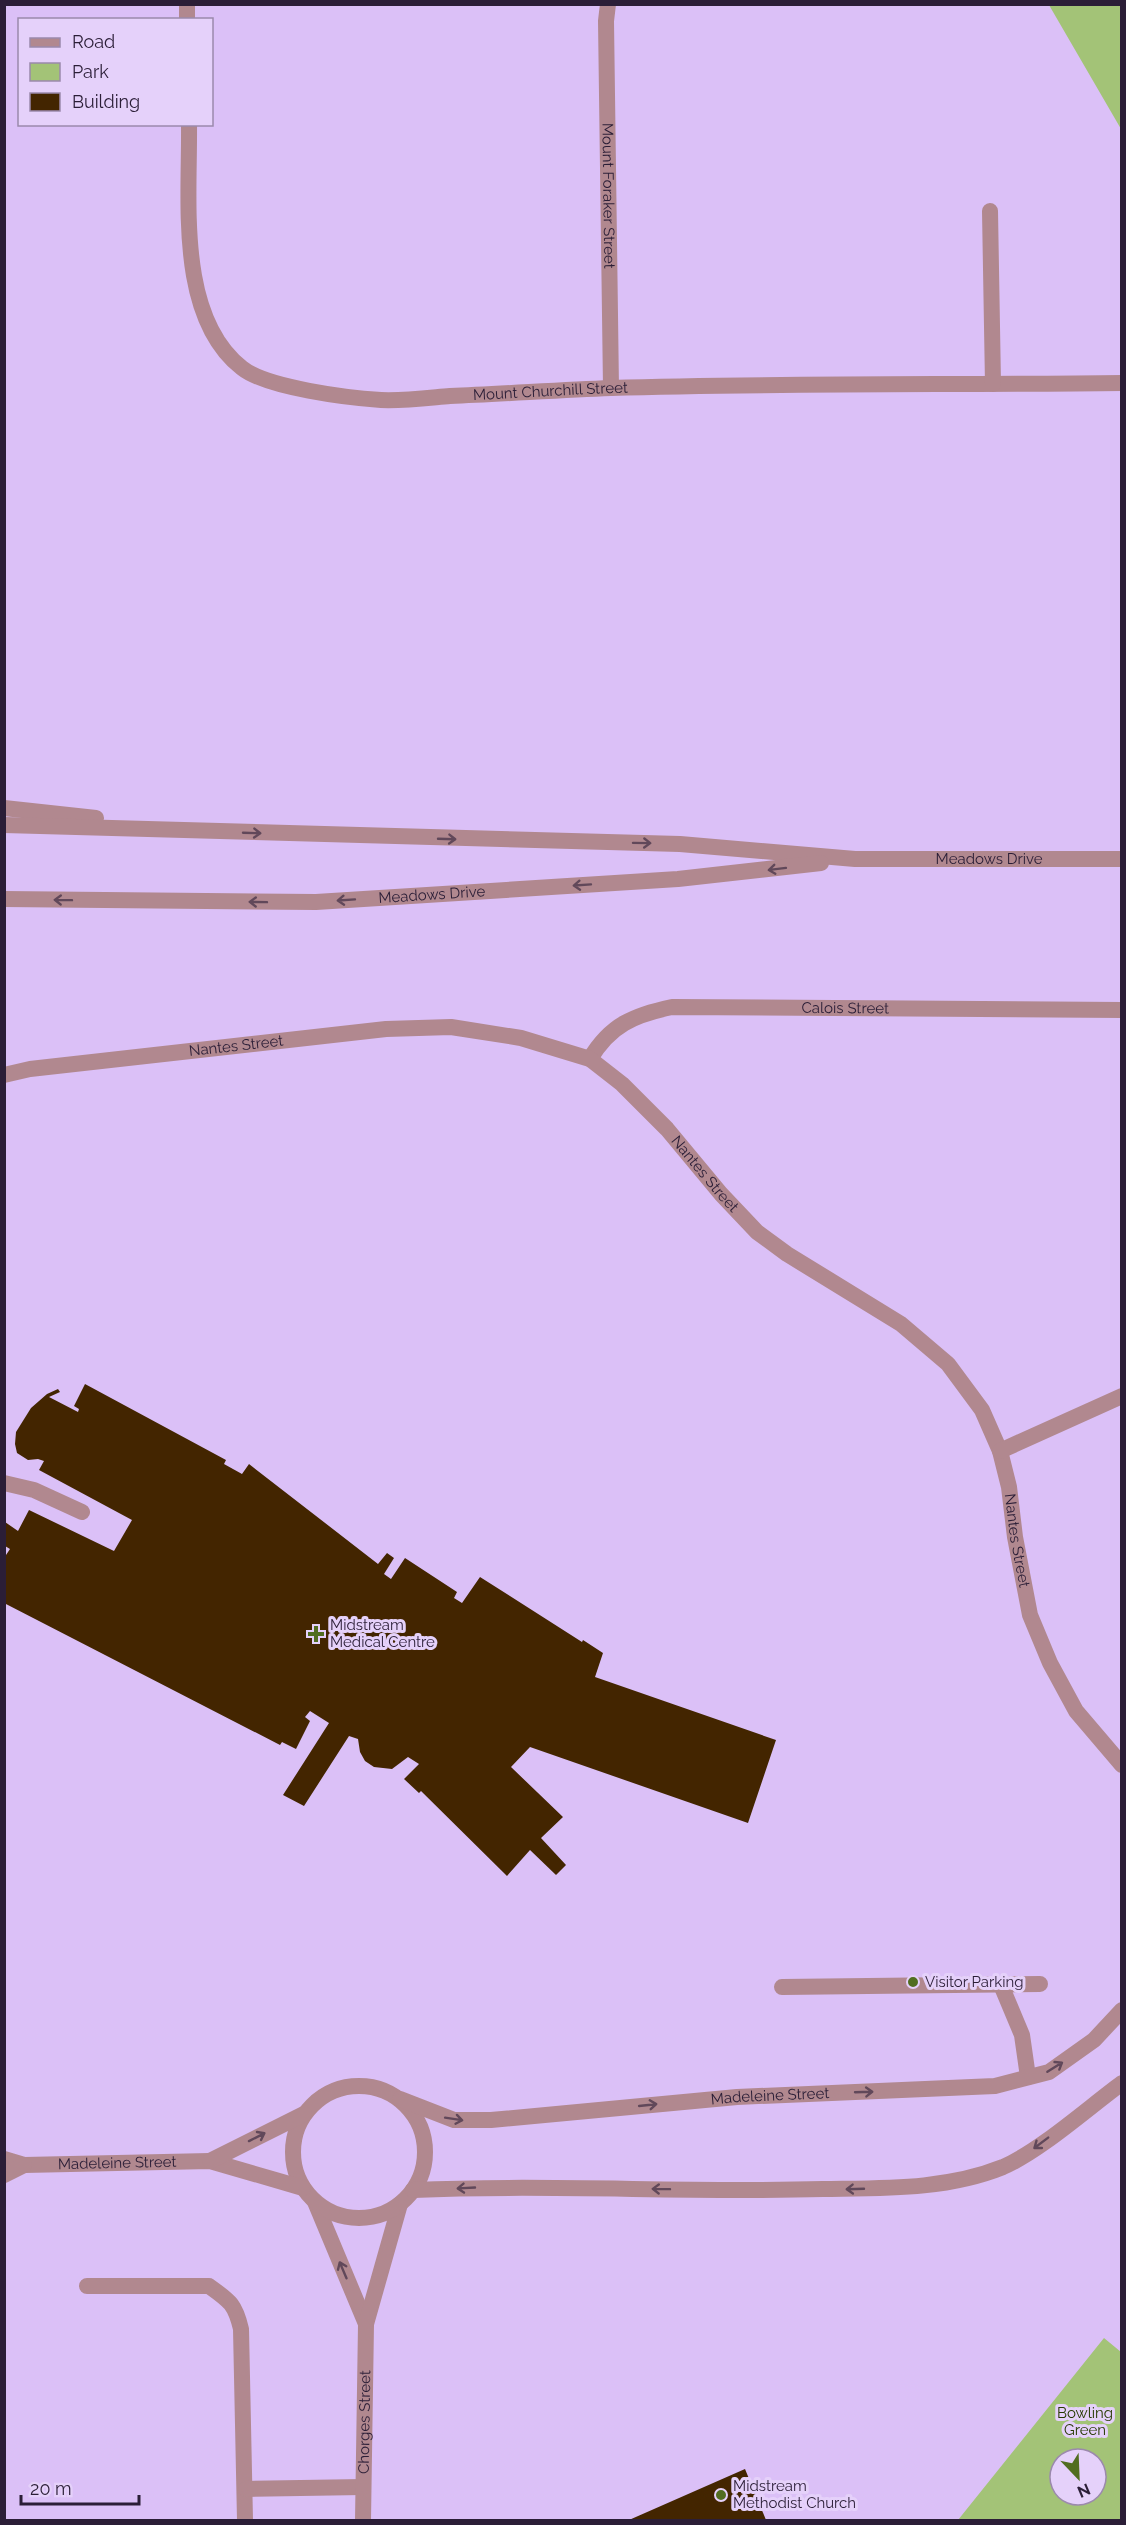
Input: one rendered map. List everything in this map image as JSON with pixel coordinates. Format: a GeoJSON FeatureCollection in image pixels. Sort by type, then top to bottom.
{"type":"FeatureCollection","features":[{"type":"Feature","properties":{"kind":"street","name":"Mount Foraker Street"},"geometry":{"type":"LineString","coordinates":[[608,4],[606,21],[607,160],[611,388]]}},
{"type":"Feature","properties":{"kind":"street","name":"Mount Churchill Street"},"geometry":{"type":"LineString","coordinates":[[189,126],[191,265],[209,323],[226,353],[244,370],[268,381],[319,392],[382,400],[611,388],[1122,383]]}},
{"type":"Feature","properties":{"kind":"street"},"geometry":{"type":"LineString","coordinates":[[990,211],[993,384]]}},
{"type":"Feature","properties":{"kind":"street"},"geometry":{"type":"LineString","coordinates":[[4,808],[223,832]]}},
{"type":"Feature","properties":{"kind":"street","name":"Meadows Drive"},"geometry":{"type":"LineString","coordinates":[[4,825],[680,844],[855,859],[1122,859]]}},
{"type":"Feature","properties":{"kind":"street","name":"Meadows Drive"},"geometry":{"type":"LineString","coordinates":[[4,899],[316,902],[678,879],[855,859]]}},
{"type":"Feature","properties":{"kind":"street","name":"Calois Street"},"geometry":{"type":"LineString","coordinates":[[590,1059],[601,1040],[613,1030],[641,1013],[672,1007],[1122,1010]]}},
{"type":"Feature","properties":{"kind":"street","name":"Nantes Street"},"geometry":{"type":"LineString","coordinates":[[4,1075],[30,1069],[386,1029],[451,1027],[521,1038],[590,1059],[622,1084],[667,1129],[721,1194],[757,1232],[786,1254],[901,1324],[948,1364],[982,1410],[1000,1451],[1009,1487],[1015,1537],[1030,1615],[1050,1663],[1076,1711],[1122,1765]]}},
{"type":"Feature","properties":{"kind":"street"},"geometry":{"type":"LineString","coordinates":[[1000,1451],[1122,1396]]}},
{"type":"Feature","properties":{"kind":"street"},"geometry":{"type":"LineString","coordinates":[[4,1483],[34,1490],[82,1512]]}},
{"type":"Feature","properties":{"kind":"street"},"geometry":{"type":"LineString","coordinates":[[782,1987],[1040,1984]]}},
{"type":"Feature","properties":{"kind":"street"},"geometry":{"type":"LineString","coordinates":[[1000,1985],[1022,2035],[1028,2077]]}},
{"type":"Feature","properties":{"kind":"street","name":"Madeleine Street"},"geometry":{"type":"LineString","coordinates":[[210,2161],[304,2114],[319,2099],[337,2089],[357,2085],[380,2089],[454,2120],[491,2120],[737,2097],[995,2086],[1049,2072],[1094,2040],[1122,2010]]}},
{"type":"Feature","properties":{"kind":"street"},"geometry":{"type":"LineString","coordinates":[[413,2190],[491,2187],[780,2191],[904,2187],[955,2182],[1004,2167],[1030,2152],[1122,2083]]}},
{"type":"Feature","properties":{"kind":"street","name":"Madeleine Street"},"geometry":{"type":"LineString","coordinates":[[304,2114],[296,2132],[292,2152],[295,2171],[303,2188],[315,2202],[330,2212],[348,2218],[366,2218],[384,2213],[400,2204],[413,2190],[422,2172],[426,2152],[423,2132],[414,2114],[400,2099]]}},
{"type":"Feature","properties":{"kind":"street","name":"Madeleine Street"},"geometry":{"type":"LineString","coordinates":[[4,2159],[24,2165],[210,2161],[303,2188]]}},
{"type":"Feature","properties":{"kind":"street","name":"Madeleine Street"},"geometry":{"type":"LineString","coordinates":[[4,2175],[24,2165]]}},
{"type":"Feature","properties":{"kind":"street","name":"Chorges Street"},"geometry":{"type":"LineString","coordinates":[[315,2202],[366,2324]]}},
{"type":"Feature","properties":{"kind":"street","name":"Chorges Street"},"geometry":{"type":"LineString","coordinates":[[363,2520],[366,2324],[400,2204]]}},
{"type":"Feature","properties":{"kind":"street"},"geometry":{"type":"LineString","coordinates":[[87,2286],[209,2286],[224,2296],[236,2309],[241,2329],[245,2520]]}},
{"type":"Feature","properties":{"kind":"street"},"geometry":{"type":"LineString","coordinates":[[246,2489],[363,2487]]}},
{"type":"Feature","properties":{"kind":"green space"},"geometry":{"type":"Polygon","coordinates":[[[1049,5],[1121,5],[1121,129],[1049,5]]]}},
{"type":"Feature","properties":{"kind":"green space","name":"Bowling Green"},"geometry":{"type":"Polygon","coordinates":[[[1104,2338],[1121,2352],[1121,2520],[958,2520],[1104,2338]]]}},
{"type":"Feature","properties":{"kind":"building","name":"Midstream Medical Centre"},"geometry":{"type":"Polygon","coordinates":[[[85,1384],[226,1460],[224,1464],[242,1474],[249,1464],[378,1564],[387,1553],[394,1558],[384,1574],[391,1579],[405,1558],[457,1592],[454,1598],[462,1603],[480,1577],[603,1653],[595,1677],[776,1740],[748,1823],[530,1747],[511,1767],[563,1817],[541,1838],[566,1865],[556,1875],[530,1850],[507,1876],[421,1791],[419,1793],[404,1779],[419,1764],[408,1757],[392,1769],[374,1767],[365,1761],[360,1752],[358,1739],[349,1736],[304,1806],[283,1795],[329,1723],[310,1711],[305,1717],[310,1721],[296,1749],[282,1742],[280,1745],[4,1603],[4,1558],[10,1549],[5,1546],[5,1522],[18,1531],[29,1510],[114,1551],[132,1520],[39,1470],[44,1461],[28,1460],[17,1453],[16,1432],[31,1408],[47,1394],[58,1389],[60,1392],[49,1397],[78,1412],[79,1409],[74,1406],[85,1384]]]}},
{"type":"Feature","properties":{"kind":"building","name":"Midstream Methodist Church"},"geometry":{"type":"Polygon","coordinates":[[[745,2469],[766,2520],[629,2520],[745,2469]]]}},
{"type":"Feature","properties":{"kind":"place","name":"Midstream Medical Centre"},"geometry":{"type":"Point","coordinates":[316,1634]}},
{"type":"Feature","properties":{"kind":"place","name":"Visitor Parking"},"geometry":{"type":"Point","coordinates":[913,1982]}},
{"type":"Feature","properties":{"kind":"place","name":"Midstream Methodist Church"},"geometry":{"type":"Point","coordinates":[721,2495]}}]}
